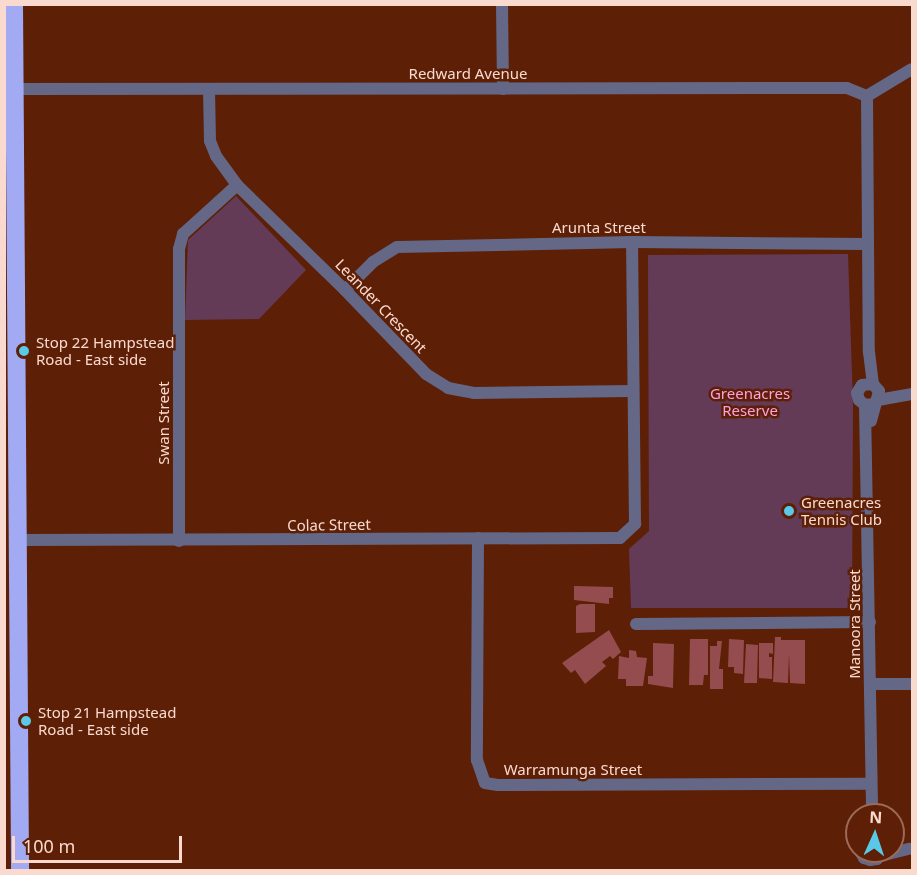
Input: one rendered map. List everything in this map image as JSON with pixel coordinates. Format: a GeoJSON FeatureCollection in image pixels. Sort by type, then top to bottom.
{"type":"FeatureCollection","features":[{"type":"Feature","properties":{"kind":"highway"},"geometry":{"type":"LineString","coordinates":[[14,4],[9,56],[12,786],[20,870]]}},
{"type":"Feature","properties":{"kind":"street"},"geometry":{"type":"LineString","coordinates":[[502,4],[503,89]]}},
{"type":"Feature","properties":{"kind":"street"},"geometry":{"type":"LineString","coordinates":[[867,96],[912,69]]}},
{"type":"Feature","properties":{"kind":"street","name":"Redward Avenue"},"geometry":{"type":"LineString","coordinates":[[9,89],[847,88],[867,96]]}},
{"type":"Feature","properties":{"kind":"street","name":"Leander Crescent"},"geometry":{"type":"LineString","coordinates":[[209,89],[210,141],[216,156],[237,185],[345,290],[426,374],[448,387],[474,393],[632,391]]}},
{"type":"Feature","properties":{"kind":"street","name":"Manoora Street"},"geometry":{"type":"LineString","coordinates":[[867,96],[869,352],[872,394],[868,437],[871,803]]}},
{"type":"Feature","properties":{"kind":"street","name":"Swan Street"},"geometry":{"type":"LineString","coordinates":[[179,541],[179,249],[183,234],[237,185]]}},
{"type":"Feature","properties":{"kind":"street"},"geometry":{"type":"LineString","coordinates":[[632,242],[632,391]]}},
{"type":"Feature","properties":{"kind":"street","name":"Arunta Street"},"geometry":{"type":"LineString","coordinates":[[345,290],[373,262],[397,247],[632,242],[868,244]]}},
{"type":"Feature","properties":{"kind":"street","name":"Colac Street"},"geometry":{"type":"LineString","coordinates":[[11,540],[620,538],[635,524],[632,391]]}},
{"type":"Feature","properties":{"kind":"street"},"geometry":{"type":"LineString","coordinates":[[872,394],[909,394]]}},
{"type":"Feature","properties":{"kind":"street","name":"Warramunga Street"},"geometry":{"type":"LineString","coordinates":[[478,538],[477,760],[485,783],[871,784]]}},
{"type":"Feature","properties":{"kind":"street"},"geometry":{"type":"LineString","coordinates":[[636,624],[870,622]]}},
{"type":"Feature","properties":{"kind":"street"},"geometry":{"type":"LineString","coordinates":[[870,684],[912,684]]}},
{"type":"Feature","properties":{"kind":"green space"},"geometry":{"type":"Polygon","coordinates":[[[236,196],[306,270],[259,319],[185,320],[188,240],[236,196]]]}},
{"type":"Feature","properties":{"kind":"green space","name":"Greenacres Reserve"},"geometry":{"type":"Polygon","coordinates":[[[848,254],[853,405],[852,608],[631,608],[629,549],[649,531],[648,255],[848,254]]]}},
{"type":"Feature","properties":{"kind":"building"},"geometry":{"type":"Polygon","coordinates":[[[574,586],[613,587],[613,598],[609,598],[609,604],[574,600],[574,586]]]}},
{"type":"Feature","properties":{"kind":"building"},"geometry":{"type":"Polygon","coordinates":[[[595,604],[595,632],[576,633],[576,606],[595,604]]]}},
{"type":"Feature","properties":{"kind":"building"},"geometry":{"type":"Polygon","coordinates":[[[609,630],[621,652],[613,659],[610,656],[602,662],[606,666],[585,684],[575,670],[571,673],[562,663],[609,630]]]}},
{"type":"Feature","properties":{"kind":"building"},"geometry":{"type":"Polygon","coordinates":[[[775,637],[781,637],[781,640],[805,640],[805,684],[790,683],[789,654],[788,683],[773,682],[775,637]]]}},
{"type":"Feature","properties":{"kind":"building"},"geometry":{"type":"Polygon","coordinates":[[[690,639],[708,639],[708,675],[704,675],[703,685],[689,685],[690,639]]]}},
{"type":"Feature","properties":{"kind":"building"},"geometry":{"type":"Polygon","coordinates":[[[729,639],[744,640],[743,674],[734,673],[734,667],[728,667],[729,639]]]}},
{"type":"Feature","properties":{"kind":"building"},"geometry":{"type":"Polygon","coordinates":[[[717,641],[722,641],[719,669],[723,669],[723,689],[710,689],[710,646],[717,646],[717,641]]]}},
{"type":"Feature","properties":{"kind":"building"},"geometry":{"type":"Polygon","coordinates":[[[653,643],[674,644],[673,688],[648,684],[648,676],[653,676],[653,643]]]}},
{"type":"Feature","properties":{"kind":"building"},"geometry":{"type":"Polygon","coordinates":[[[759,643],[773,643],[773,654],[769,653],[769,657],[772,657],[772,679],[759,678],[759,643]]]}},
{"type":"Feature","properties":{"kind":"building"},"geometry":{"type":"Polygon","coordinates":[[[746,644],[758,645],[757,683],[744,683],[746,644]]]}},
{"type":"Feature","properties":{"kind":"building"},"geometry":{"type":"Polygon","coordinates":[[[629,650],[636,651],[637,657],[647,658],[643,686],[626,686],[626,679],[618,679],[619,656],[629,658],[629,650]]]}},
{"type":"Feature","properties":{"kind":"place","name":"Stop 22 Hampstead Road - East side"},"geometry":{"type":"Point","coordinates":[24,351]}},
{"type":"Feature","properties":{"kind":"place","name":"Greenacres Tennis Club"},"geometry":{"type":"Point","coordinates":[789,511]}},
{"type":"Feature","properties":{"kind":"place","name":"Stop 21 Hampstead Road - East side"},"geometry":{"type":"Point","coordinates":[26,721]}}]}
